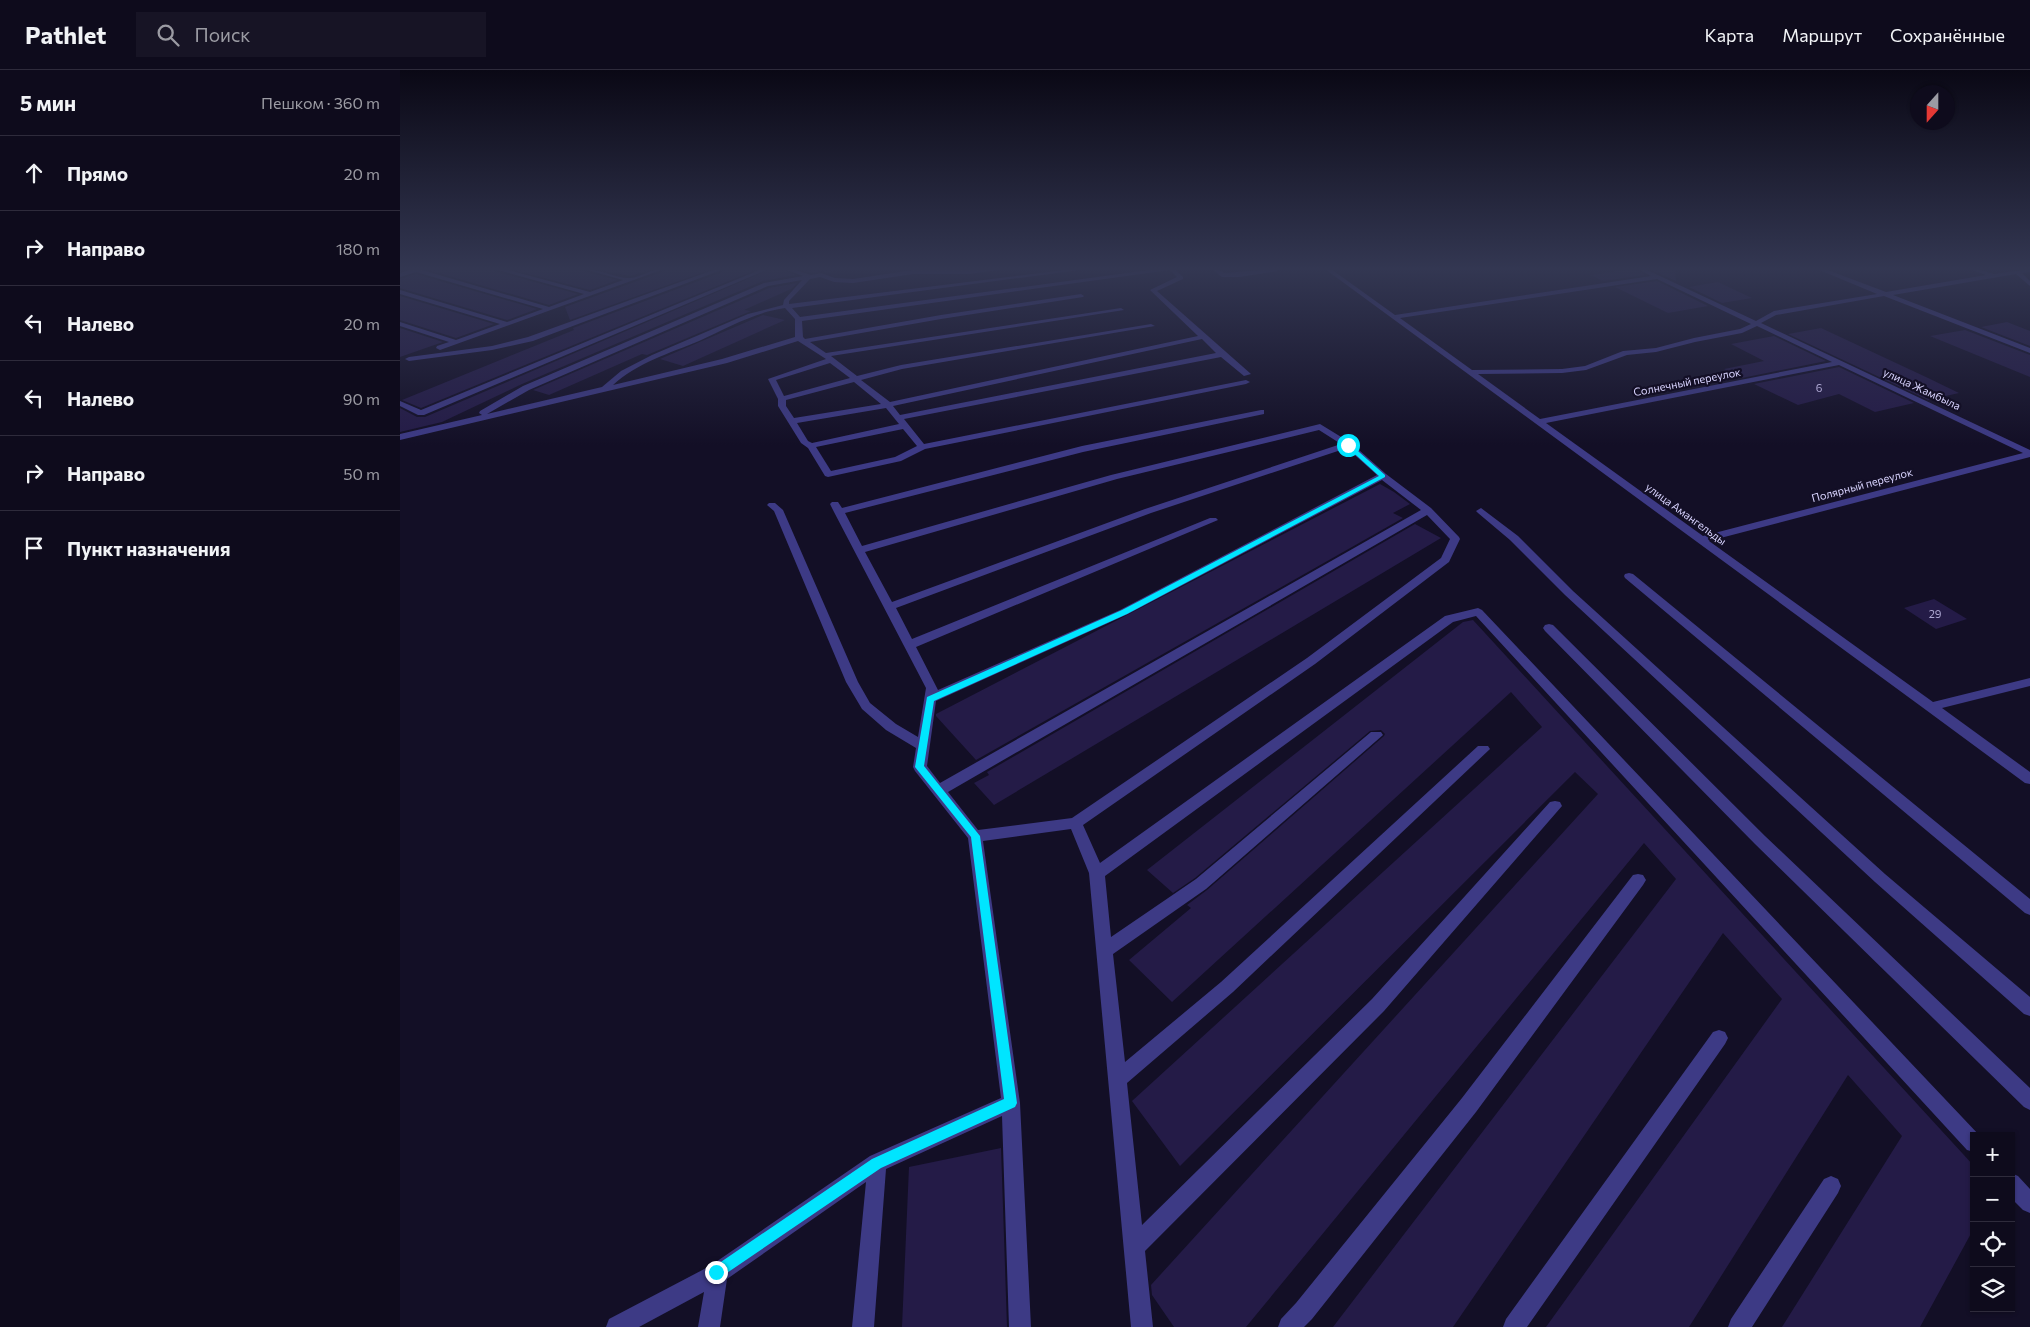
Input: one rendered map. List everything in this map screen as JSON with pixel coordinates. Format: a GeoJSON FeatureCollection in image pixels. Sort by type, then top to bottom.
{"type":"FeatureCollection","features":[{"type":"Feature","properties":{"kind":"street"},"geometry":{"type":"LineString","coordinates":[[411,328],[456,342]]}},
{"type":"Feature","properties":{"kind":"street"},"geometry":{"type":"LineString","coordinates":[[403,361],[497,328]]}},
{"type":"Feature","properties":{"kind":"street"},"geometry":{"type":"LineString","coordinates":[[403,361],[492,348],[530,339],[559,328]]}},
{"type":"Feature","properties":{"kind":"street"},"geometry":{"type":"LineString","coordinates":[[400,403],[421,413],[625,328]]}},
{"type":"Feature","properties":{"kind":"street"},"geometry":{"type":"LineString","coordinates":[[472,419],[526,388],[665,328]]}},
{"type":"Feature","properties":{"kind":"street"},"geometry":{"type":"LineString","coordinates":[[604,389],[617,376],[722,328]]}},
{"type":"Feature","properties":{"kind":"street"},"geometry":{"type":"LineString","coordinates":[[800,328],[802,339],[888,405],[922,448]]}},
{"type":"Feature","properties":{"kind":"street"},"geometry":{"type":"LineString","coordinates":[[400,437],[724,361],[802,339],[874,328]]}},
{"type":"Feature","properties":{"kind":"street"},"geometry":{"type":"LineString","coordinates":[[1013,328],[828,358],[772,379],[782,399],[782,406],[806,443],[811,446],[828,474],[898,459],[922,448],[1247,378],[1193,328]]}},
{"type":"Feature","properties":{"kind":"street"},"geometry":{"type":"LineString","coordinates":[[782,399],[901,367],[1141,328]]}},
{"type":"Feature","properties":{"kind":"street","name":"улица Амангельды"},"geometry":{"type":"LineString","coordinates":[[1408,328],[2030,780]]}},
{"type":"Feature","properties":{"kind":"street"},"geometry":{"type":"LineString","coordinates":[[1470,372],[1562,371],[1586,368],[1614,356],[1656,350],[1694,340],[1742,331],[1749,328]]}},
{"type":"Feature","properties":{"kind":"street","name":"улица Жамбыла"},"geometry":{"type":"LineString","coordinates":[[1764,328],[2030,453]]}},
{"type":"Feature","properties":{"kind":"street"},"geometry":{"type":"LineString","coordinates":[[1971,328],[2030,351]]}},
{"type":"Feature","properties":{"kind":"street"},"geometry":{"type":"LineString","coordinates":[[791,421],[888,405],[1203,337]]}},
{"type":"Feature","properties":{"kind":"street"},"geometry":{"type":"LineString","coordinates":[[811,446],[901,422],[1120,373],[1222,354]]}},
{"type":"Feature","properties":{"kind":"street","name":"Солнечный переулок"},"geometry":{"type":"LineString","coordinates":[[1538,422],[1840,363]]}},
{"type":"Feature","properties":{"kind":"street"},"geometry":{"type":"LineString","coordinates":[[1020,1327],[1011,1103],[975,836],[920,767],[932,688],[837,508],[1082,449],[1260,412]]}},
{"type":"Feature","properties":{"kind":"street"},"geometry":{"type":"LineString","coordinates":[[860,550],[1114,477],[1320,427],[1348,445],[1382,476],[1428,510],[1455,539],[1445,560],[1311,661],[1075,823],[975,836]]}},
{"type":"Feature","properties":{"kind":"street"},"geometry":{"type":"LineString","coordinates":[[889,606],[1148,511],[1348,445]]}},
{"type":"Feature","properties":{"kind":"street","name":"Полярный переулок"},"geometry":{"type":"LineString","coordinates":[[1700,540],[2030,453]]}},
{"type":"Feature","properties":{"kind":"street"},"geometry":{"type":"LineString","coordinates":[[930,699],[1124,612],[1382,476]]}},
{"type":"Feature","properties":{"kind":"street"},"geometry":{"type":"LineString","coordinates":[[772,504],[778,510],[852,682],[866,706],[891,728],[923,746]]}},
{"type":"Feature","properties":{"kind":"street"},"geometry":{"type":"LineString","coordinates":[[938,790],[1428,510]]}},
{"type":"Feature","properties":{"kind":"street"},"geometry":{"type":"LineString","coordinates":[[1481,512],[1514,538],[1569,593],[1880,878],[2030,1008]]}},
{"type":"Feature","properties":{"kind":"street"},"geometry":{"type":"LineString","coordinates":[[909,645],[1213,520]]}},
{"type":"Feature","properties":{"kind":"street"},"geometry":{"type":"LineString","coordinates":[[1629,576],[2030,908]]}},
{"type":"Feature","properties":{"kind":"street"},"geometry":{"type":"LineString","coordinates":[[1097,873],[1449,619],[1478,612],[1970,1139]]}},
{"type":"Feature","properties":{"kind":"street"},"geometry":{"type":"LineString","coordinates":[[1549,628],[1760,840],[2030,1102]]}},
{"type":"Feature","properties":{"kind":"street"},"geometry":{"type":"LineString","coordinates":[[1930,707],[2030,682]]}},
{"type":"Feature","properties":{"kind":"street"},"geometry":{"type":"LineString","coordinates":[[1104,951],[1201,884],[1376,735]]}},
{"type":"Feature","properties":{"kind":"street"},"geometry":{"type":"LineString","coordinates":[[1117,1080],[1227,987],[1483,748]]}},
{"type":"Feature","properties":{"kind":"street"},"geometry":{"type":"LineString","coordinates":[[1134,1247],[1378,1005],[1555,806]]}},
{"type":"Feature","properties":{"kind":"street"},"geometry":{"type":"LineString","coordinates":[[1075,823],[1097,873],[1142,1327]]}},
{"type":"Feature","properties":{"kind":"street"},"geometry":{"type":"LineString","coordinates":[[1289,1327],[1469,1105],[1638,880]]}},
{"type":"Feature","properties":{"kind":"street"},"geometry":{"type":"LineString","coordinates":[[1514,1327],[1719,1038]]}},
{"type":"Feature","properties":{"kind":"street"},"geometry":{"type":"LineString","coordinates":[[617,1327],[716,1272],[877,1163],[1011,1103]]}},
{"type":"Feature","properties":{"kind":"street"},"geometry":{"type":"LineString","coordinates":[[863,1327],[877,1163]]}},
{"type":"Feature","properties":{"kind":"street"},"geometry":{"type":"LineString","coordinates":[[1739,1327],[1831,1186]]}},
{"type":"Feature","properties":{"kind":"street"},"geometry":{"type":"LineString","coordinates":[[2015,1187],[2030,1203]]}},
{"type":"Feature","properties":{"kind":"street"},"geometry":{"type":"LineString","coordinates":[[709,1327],[716,1272]]}},
{"type":"Feature","properties":{"kind":"building"},"geometry":{"type":"Polygon","coordinates":[[[400,328],[443,342],[400,357],[400,328]]]}},
{"type":"Feature","properties":{"kind":"building"},"geometry":{"type":"Polygon","coordinates":[[[424,328],[484,328],[456,338],[424,328]]]}},
{"type":"Feature","properties":{"kind":"building"},"geometry":{"type":"Polygon","coordinates":[[[573,328],[616,328],[421,408],[402,400],[574,330],[573,328]]]}},
{"type":"Feature","properties":{"kind":"building"},"geometry":{"type":"Polygon","coordinates":[[[634,328],[654,328],[522,384],[442,422],[400,432],[400,408],[417,417],[425,417],[634,328]]]}},
{"type":"Feature","properties":{"kind":"building"},"geometry":{"type":"Polygon","coordinates":[[[677,328],[712,328],[647,355],[642,354],[549,395],[533,390],[677,328]]]}},
{"type":"Feature","properties":{"kind":"building"},"geometry":{"type":"Polygon","coordinates":[[[733,328],[768,328],[683,366],[660,359],[733,328]]]}},
{"type":"Feature","properties":{"kind":"building"},"geometry":{"type":"Polygon","coordinates":[[[1821,328],[1959,393],[1928,400],[1788,334],[1821,328]]]}},
{"type":"Feature","properties":{"kind":"building"},"geometry":{"type":"Polygon","coordinates":[[[1983,328],[2021,328],[2030,331],[2030,346],[1983,328]]]}},
{"type":"Feature","properties":{"kind":"building"},"geometry":{"type":"Polygon","coordinates":[[[1965,330],[2030,355],[2030,377],[1930,336],[1965,330]]]}},
{"type":"Feature","properties":{"kind":"building"},"geometry":{"type":"Polygon","coordinates":[[[1774,336],[1826,361],[1742,378],[1724,369],[1764,361],[1731,344],[1774,336]]]}},
{"type":"Feature","properties":{"kind":"building"},"geometry":{"type":"Polygon","coordinates":[[[1839,367],[1914,403],[1875,412],[1839,394],[1798,405],[1754,384],[1839,367]]]}},
{"type":"Feature","properties":{"kind":"building"},"geometry":{"type":"Polygon","coordinates":[[[1380,484],[1410,504],[1393,513],[1403,518],[976,760],[936,716],[936,714],[1380,484]]]}},
{"type":"Feature","properties":{"kind":"building"},"geometry":{"type":"Polygon","coordinates":[[[1415,524],[1441,538],[994,805],[974,783],[989,775],[987,772],[1415,524]]]}},
{"type":"Feature","properties":{"kind":"building"},"geometry":{"type":"Polygon","coordinates":[[[1934,599],[1967,619],[1936,629],[1904,608],[1934,599]]]}},
{"type":"Feature","properties":{"kind":"building"},"geometry":{"type":"Polygon","coordinates":[[[1473,620],[1970,1162],[1970,1235],[1920,1327],[1782,1327],[1902,1136],[1848,1075],[1689,1327],[1546,1327],[1782,999],[1723,933],[1453,1327],[1333,1327],[1676,879],[1644,843],[1246,1327],[1174,1327],[1152,1295],[1151,1285],[1598,794],[1575,772],[1180,1166],[1132,1101],[1542,727],[1511,692],[1172,1002],[1129,960],[1191,908],[1187,905],[1207,890],[1385,734],[1381,730],[1370,731],[1195,878],[1173,893],[1147,870],[1463,622],[1473,620]]]}},
{"type":"Feature","properties":{"kind":"building"},"geometry":{"type":"Polygon","coordinates":[[[1001,1148],[1007,1327],[902,1327],[909,1167],[1001,1148]]]}},
{"type":"Feature","properties":{"kind":"route"},"geometry":{"type":"LineString","coordinates":[[716,1272],[877,1163],[1011,1103],[975,836],[920,767],[930,699],[1124,612],[1382,476],[1348,445]]}}]}
